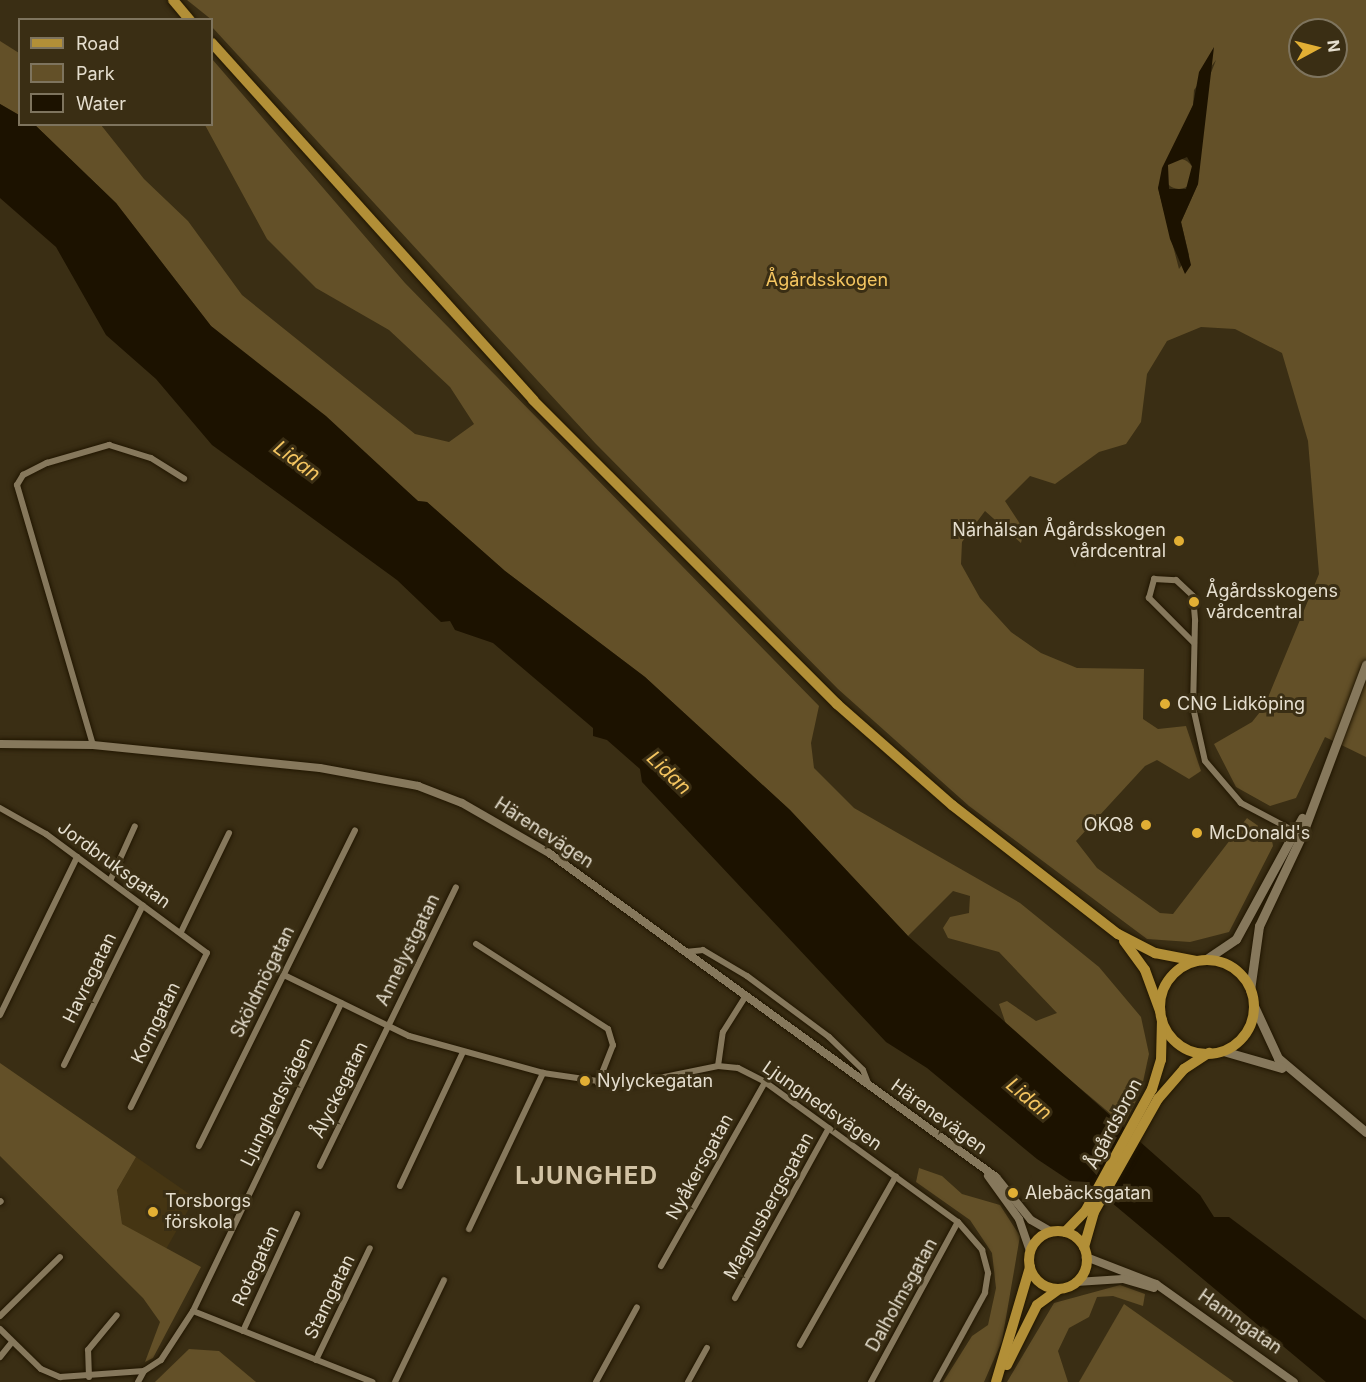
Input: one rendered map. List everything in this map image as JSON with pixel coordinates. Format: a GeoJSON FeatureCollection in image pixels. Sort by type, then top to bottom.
{"type":"FeatureCollection","features":[{"type":"Feature","properties":{"kind":"main road"},"geometry":{"type":"LineString","coordinates":[[173,0],[188,18]]}},
{"type":"Feature","properties":{"kind":"main road"},"geometry":{"type":"LineString","coordinates":[[213,44],[653,524],[837,704],[952,805],[1118,934],[1155,952],[1233,968],[1250,990]]}},
{"type":"Feature","properties":{"kind":"main road"},"geometry":{"type":"LineString","coordinates":[[1366,665],[1299,834],[1259,926],[1250,990],[1253,1004],[1278,1058],[1294,1075],[1366,1132]]}},
{"type":"Feature","properties":{"kind":"main road"},"geometry":{"type":"LineString","coordinates":[[1161,1015],[1169,979],[1236,939],[1299,834]]}},
{"type":"Feature","properties":{"kind":"main road"},"geometry":{"type":"LineString","coordinates":[[1118,934],[1145,970],[1161,1015],[1180,1045],[1209,1053],[1223,1051],[1266,1059],[1294,1075]]}},
{"type":"Feature","properties":{"kind":"main road"},"geometry":{"type":"LineString","coordinates":[[1223,1051],[1248,1029],[1253,1004]]}},
{"type":"Feature","properties":{"kind":"main road","name":"Ågårdsbron"},"geometry":{"type":"LineString","coordinates":[[1065,1232],[1090,1211],[1145,1112],[1156,1080],[1161,1015]]}},
{"type":"Feature","properties":{"kind":"main road","name":"Ågårdsbron"},"geometry":{"type":"LineString","coordinates":[[1145,1112],[1175,1077],[1209,1053]]}},
{"type":"Feature","properties":{"kind":"main road","name":"Ågårdsbron"},"geometry":{"type":"LineString","coordinates":[[1085,1252],[1090,1211]]}},
{"type":"Feature","properties":{"kind":"main road"},"geometry":{"type":"LineString","coordinates":[[1052,1232],[1065,1232],[1085,1252],[1076,1282],[1059,1289],[1036,1305],[998,1377],[1030,1268],[1030,1251],[1052,1232]]}},
{"type":"Feature","properties":{"kind":"main road"},"geometry":{"type":"LineString","coordinates":[[1030,1268],[1041,1283],[1059,1289]]}},
{"type":"Feature","properties":{"kind":"street"},"geometry":{"type":"LineString","coordinates":[[93,745],[16,485],[24,474],[47,463],[109,445],[152,458],[184,479]]}},
{"type":"Feature","properties":{"kind":"street"},"geometry":{"type":"LineString","coordinates":[[1194,642],[1149,597],[1154,579],[1176,580],[1191,592],[1194,642],[1193,707],[1205,761],[1241,803],[1299,834]]}},
{"type":"Feature","properties":{"kind":"street","name":"Härenevägen"},"geometry":{"type":"LineString","coordinates":[[0,744],[93,745],[320,768],[418,786],[511,828],[984,1171],[1013,1193],[1031,1220],[1052,1232]]}},
{"type":"Feature","properties":{"kind":"street","name":"Jordbruksgatan"},"geometry":{"type":"LineString","coordinates":[[0,808],[77,857],[207,953]]}},
{"type":"Feature","properties":{"kind":"street"},"geometry":{"type":"LineString","coordinates":[[110,881],[135,826]]}},
{"type":"Feature","properties":{"kind":"street","name":"Sköldmögatan"},"geometry":{"type":"LineString","coordinates":[[199,1146],[355,831]]}},
{"type":"Feature","properties":{"kind":"street"},"geometry":{"type":"LineString","coordinates":[[180,932],[229,833]]}},
{"type":"Feature","properties":{"kind":"street"},"geometry":{"type":"LineString","coordinates":[[0,1015],[77,857]]}},
{"type":"Feature","properties":{"kind":"street","name":"Annelystgatan"},"geometry":{"type":"LineString","coordinates":[[387,1027],[456,887]]}},
{"type":"Feature","properties":{"kind":"street","name":"Havregatan"},"geometry":{"type":"LineString","coordinates":[[64,1065],[143,905]]}},
{"type":"Feature","properties":{"kind":"street"},"geometry":{"type":"LineString","coordinates":[[476,944],[608,1029],[613,1045],[598,1083]]}},
{"type":"Feature","properties":{"kind":"street"},"geometry":{"type":"LineString","coordinates":[[685,952],[703,950],[770,992],[863,1070],[869,1087]]}},
{"type":"Feature","properties":{"kind":"street","name":"Korngatan"},"geometry":{"type":"LineString","coordinates":[[132,1107],[207,953]]}},
{"type":"Feature","properties":{"kind":"street","name":"Ljunghedsvägen"},"geometry":{"type":"LineString","coordinates":[[284,975],[387,1027],[463,1052],[543,1073],[598,1083],[643,1083],[718,1066],[738,1068],[765,1082],[958,1222],[981,1250],[987,1284],[936,1382]]}},
{"type":"Feature","properties":{"kind":"street"},"geometry":{"type":"LineString","coordinates":[[718,1066],[726,1026],[745,997]]}},
{"type":"Feature","properties":{"kind":"street","name":"Ljunghedsvägen"},"geometry":{"type":"LineString","coordinates":[[144,1371],[161,1360],[193,1311],[341,1003]]}},
{"type":"Feature","properties":{"kind":"street","name":"Ålyckegatan"},"geometry":{"type":"LineString","coordinates":[[320,1166],[387,1027]]}},
{"type":"Feature","properties":{"kind":"street"},"geometry":{"type":"LineString","coordinates":[[400,1186],[463,1052]]}},
{"type":"Feature","properties":{"kind":"street"},"geometry":{"type":"LineString","coordinates":[[469,1229],[543,1073]]}},
{"type":"Feature","properties":{"kind":"street","name":"Nyåkersgatan"},"geometry":{"type":"LineString","coordinates":[[661,1266],[765,1082]]}},
{"type":"Feature","properties":{"kind":"street","name":"Magnusbergsgatan"},"geometry":{"type":"LineString","coordinates":[[735,1298],[829,1128]]}},
{"type":"Feature","properties":{"kind":"street","name":"Härenevägen"},"geometry":{"type":"LineString","coordinates":[[984,1171],[1019,1219],[1030,1251]]}},
{"type":"Feature","properties":{"kind":"street"},"geometry":{"type":"LineString","coordinates":[[800,1345],[896,1176]]}},
{"type":"Feature","properties":{"kind":"street","name":"Rotegatan"},"geometry":{"type":"LineString","coordinates":[[243,1331],[297,1214]]}},
{"type":"Feature","properties":{"kind":"street","name":"Dalholmsgatan"},"geometry":{"type":"LineString","coordinates":[[871,1382],[958,1222]]}},
{"type":"Feature","properties":{"kind":"street","name":"Stamgatan"},"geometry":{"type":"LineString","coordinates":[[316,1360],[370,1248]]}},
{"type":"Feature","properties":{"kind":"street"},"geometry":{"type":"LineString","coordinates":[[1085,1252],[1166,1292]]}},
{"type":"Feature","properties":{"kind":"street"},"geometry":{"type":"LineString","coordinates":[[0,1316],[60,1257]]}},
{"type":"Feature","properties":{"kind":"street"},"geometry":{"type":"LineString","coordinates":[[1076,1282],[1123,1279],[1166,1292]]}},
{"type":"Feature","properties":{"kind":"street"},"geometry":{"type":"LineString","coordinates":[[395,1382],[444,1280]]}},
{"type":"Feature","properties":{"kind":"street","name":"Hamngatan"},"geometry":{"type":"LineString","coordinates":[[1166,1292],[1294,1382]]}},
{"type":"Feature","properties":{"kind":"street"},"geometry":{"type":"LineString","coordinates":[[596,1382],[637,1307]]}},
{"type":"Feature","properties":{"kind":"street"},"geometry":{"type":"LineString","coordinates":[[193,1311],[372,1382]]}},
{"type":"Feature","properties":{"kind":"street"},"geometry":{"type":"LineString","coordinates":[[89,1377],[88,1350],[117,1315]]}},
{"type":"Feature","properties":{"kind":"street"},"geometry":{"type":"LineString","coordinates":[[0,1329],[49,1374],[89,1377],[144,1371]]}},
{"type":"Feature","properties":{"kind":"street"},"geometry":{"type":"LineString","coordinates":[[0,1357],[12,1342]]}},
{"type":"Feature","properties":{"kind":"street"},"geometry":{"type":"LineString","coordinates":[[688,1382],[707,1348]]}},
{"type":"Feature","properties":{"kind":"street"},"geometry":{"type":"LineString","coordinates":[[138,1382],[144,1371]]}},
{"type":"Feature","properties":{"kind":"shaded area","name":"Torsborgs förskola"},"geometry":{"type":"Polygon","coordinates":[[[136,1157],[195,1198],[165,1251],[122,1224],[117,1190],[136,1157]]]}},
{"type":"Feature","properties":{"kind":"green space","name":"Ågårdsskogen"},"geometry":{"type":"Polygon","coordinates":[[[187,0],[1366,0],[1366,757],[1325,737],[1296,798],[1270,806],[1236,787],[1214,744],[1252,722],[1264,707],[1319,574],[1308,441],[1282,353],[1235,329],[1201,327],[1167,341],[1147,374],[1141,422],[1126,444],[1099,452],[1055,484],[1030,476],[1005,501],[1024,530],[1021,543],[985,511],[962,542],[961,564],[980,598],[1011,632],[1041,653],[1077,668],[1144,669],[1143,719],[1158,729],[1186,726],[1201,771],[1189,779],[1157,760],[1145,766],[1076,841],[1097,868],[1160,913],[1173,914],[1247,818],[1271,835],[1273,846],[1229,932],[1190,942],[1147,939],[969,806],[838,689],[595,443],[213,28],[213,18],[210,18],[187,0]],[[1216,60],[1194,90],[1193,105],[1158,188],[1179,269],[1189,255],[1181,222],[1198,184],[1205,88],[1216,60]]]}},
{"type":"Feature","properties":{"kind":"green space"},"geometry":{"type":"Polygon","coordinates":[[[0,41],[18,52],[18,114],[0,104],[0,41]]]}},
{"type":"Feature","properties":{"kind":"green space"},"geometry":{"type":"Polygon","coordinates":[[[213,60],[405,283],[819,706],[811,743],[814,768],[854,808],[1020,903],[1099,967],[1141,1017],[1149,1054],[1141,1091],[1124,1125],[1007,1027],[999,1004],[1007,1001],[1036,1021],[1057,1013],[999,952],[948,938],[943,928],[950,917],[969,913],[970,896],[953,891],[908,936],[790,810],[645,677],[505,571],[427,502],[418,501],[211,326],[116,203],[36,126],[102,126],[144,179],[188,221],[242,295],[415,434],[449,442],[474,424],[450,387],[389,330],[316,288],[267,239],[206,126],[213,126],[213,60]]]}},
{"type":"Feature","properties":{"kind":"green space"},"geometry":{"type":"Polygon","coordinates":[[[1179,159],[1190,163],[1194,174],[1190,185],[1179,189],[1168,185],[1164,174],[1168,163],[1179,159]]]}},
{"type":"Feature","properties":{"kind":"green space"},"geometry":{"type":"Polygon","coordinates":[[[0,1063],[136,1157],[117,1190],[122,1224],[201,1267],[153,1358],[145,1362],[160,1322],[143,1298],[0,1156],[0,1063]]]}},
{"type":"Feature","properties":{"kind":"green space"},"geometry":{"type":"Polygon","coordinates":[[[919,1168],[942,1176],[962,1194],[1000,1205],[1020,1236],[1002,1341],[984,1382],[943,1382],[972,1336],[988,1325],[996,1288],[992,1253],[970,1220],[916,1182],[919,1168]]]}},
{"type":"Feature","properties":{"kind":"green space"},"geometry":{"type":"Polygon","coordinates":[[[1120,1285],[1145,1294],[1143,1306],[1113,1296],[1097,1297],[1089,1317],[1069,1328],[1058,1351],[1068,1382],[1007,1382],[1054,1303],[1120,1285]]]}},
{"type":"Feature","properties":{"kind":"green space"},"geometry":{"type":"Polygon","coordinates":[[[1124,1304],[1234,1382],[1079,1382],[1124,1304]]]}},
{"type":"Feature","properties":{"kind":"green space"},"geometry":{"type":"Polygon","coordinates":[[[189,1349],[219,1351],[256,1382],[155,1382],[189,1349]]]}},
{"type":"Feature","properties":{"kind":"water"},"geometry":{"type":"Polygon","coordinates":[[[1214,47],[1198,184],[1181,222],[1191,265],[1185,274],[1170,239],[1158,188],[1162,168],[1193,105],[1199,72],[1214,47]],[[1187,157],[1168,165],[1169,189],[1186,189],[1192,166],[1187,157]]]}},
{"type":"Feature","properties":{"kind":"water","name":"Lidan"},"geometry":{"type":"Polygon","coordinates":[[[0,104],[18,114],[18,126],[36,126],[116,203],[211,326],[326,416],[418,501],[427,502],[505,571],[645,677],[790,810],[908,936],[1200,1195],[1214,1217],[1229,1217],[1366,1320],[1366,1382],[1326,1382],[1087,1182],[1070,1181],[1037,1159],[927,1068],[886,1042],[642,782],[640,769],[607,740],[593,736],[593,728],[493,643],[455,630],[450,621],[441,622],[397,580],[212,445],[156,379],[106,335],[56,247],[0,198],[0,104]]]}},
{"type":"Feature","properties":{"kind":"place","name":"Närhälsan Ågårdsskogen vårdcentral"},"geometry":{"type":"Point","coordinates":[1179,541]}},
{"type":"Feature","properties":{"kind":"place","name":"Ågårdsskogens vårdcentral"},"geometry":{"type":"Point","coordinates":[1194,602]}},
{"type":"Feature","properties":{"kind":"place","name":"CNG Lidköping"},"geometry":{"type":"Point","coordinates":[1165,704]}},
{"type":"Feature","properties":{"kind":"place","name":"OKQ8"},"geometry":{"type":"Point","coordinates":[1146,825]}},
{"type":"Feature","properties":{"kind":"place","name":"McDonald's"},"geometry":{"type":"Point","coordinates":[1197,833]}},
{"type":"Feature","properties":{"kind":"place","name":"Nylyckegatan"},"geometry":{"type":"Point","coordinates":[585,1081]}},
{"type":"Feature","properties":{"kind":"place","name":"Alebäcksgatan"},"geometry":{"type":"Point","coordinates":[1013,1193]}},
{"type":"Feature","properties":{"kind":"place","name":"Torsborgs förskola"},"geometry":{"type":"Point","coordinates":[153,1212]}},
{"type":"Feature","properties":{"kind":"district","name":"LJUNGHED"},"geometry":{"type":"Point","coordinates":[587,1176]}}]}
